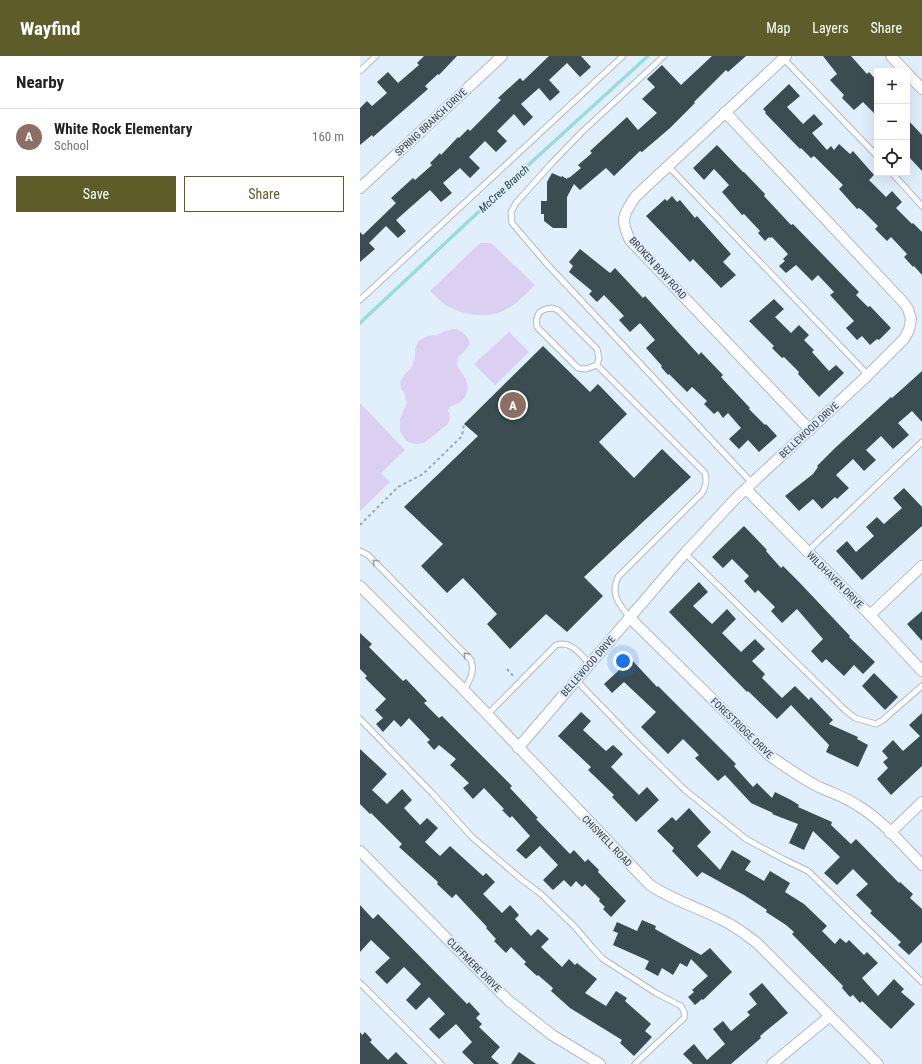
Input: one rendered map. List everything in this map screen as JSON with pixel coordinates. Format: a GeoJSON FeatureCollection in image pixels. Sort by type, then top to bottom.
{"type":"FeatureCollection","features":[{"type":"Feature","properties":{"kind":"street","name":"SPRING BRANCH DRIVE"},"geometry":{"type":"LineString","coordinates":[[360,188],[502,56]]}},
{"type":"Feature","properties":{"kind":"street"},"geometry":{"type":"LineString","coordinates":[[891,56],[902,68]]}},
{"type":"Feature","properties":{"kind":"street","name":"BROKEN BOW ROAD"},"geometry":{"type":"LineString","coordinates":[[785,57],[636,196],[623,217],[624,229],[636,246],[810,430]]}},
{"type":"Feature","properties":{"kind":"street"},"geometry":{"type":"LineString","coordinates":[[910,76],[922,88]]}},
{"type":"Feature","properties":{"kind":"street","name":"BELLEWOOD DRIVE"},"geometry":{"type":"LineString","coordinates":[[518,748],[589,663],[630,618],[685,553],[749,486],[868,375],[904,339],[909,330],[911,319],[908,309],[725,112]]}},
{"type":"Feature","properties":{"kind":"street","name":"WILDHAVEN DRIVE"},"geometry":{"type":"LineString","coordinates":[[749,486],[807,552],[870,615],[922,671]]}},
{"type":"Feature","properties":{"kind":"street"},"geometry":{"type":"LineString","coordinates":[[870,615],[922,566]]}},
{"type":"Feature","properties":{"kind":"street","name":"CHISWELL ROAD"},"geometry":{"type":"LineString","coordinates":[[360,586],[488,714],[518,748],[650,885],[664,894],[720,918],[739,929],[757,943],[878,1064]]}},
{"type":"Feature","properties":{"kind":"street","name":"FORESTRIDGE DRIVE"},"geometry":{"type":"LineString","coordinates":[[630,618],[770,756],[794,773],[819,787],[858,805],[873,817],[922,865]]}},
{"type":"Feature","properties":{"kind":"street"},"geometry":{"type":"LineString","coordinates":[[890,833],[922,802]]}},
{"type":"Feature","properties":{"kind":"street","name":"CLIFFMERE DRIVE"},"geometry":{"type":"LineString","coordinates":[[360,851],[509,1001],[552,1035],[600,1064]]}},
{"type":"Feature","properties":{"kind":"street"},"geometry":{"type":"LineString","coordinates":[[772,1064],[830,1016]]}},
{"type":"Feature","properties":{"kind":"lane"},"geometry":{"type":"LineString","coordinates":[[360,71],[376,56]]}},
{"type":"Feature","properties":{"kind":"lane"},"geometry":{"type":"LineString","coordinates":[[360,300],[623,56]]}},
{"type":"Feature","properties":{"kind":"lane"},"geometry":{"type":"LineString","coordinates":[[664,56],[583,131],[551,164],[516,203],[511,212],[512,223],[546,263],[749,486]]}},
{"type":"Feature","properties":{"kind":"lane"},"geometry":{"type":"LineString","coordinates":[[785,57],[874,153]]}},
{"type":"Feature","properties":{"kind":"lane"},"geometry":{"type":"LineString","coordinates":[[668,166],[868,375]]}},
{"type":"Feature","properties":{"kind":"lane"},"geometry":{"type":"LineString","coordinates":[[895,176],[922,206]]}},
{"type":"Feature","properties":{"kind":"lane"},"geometry":{"type":"LineString","coordinates":[[552,308],[558,310],[597,349],[599,358],[597,365],[586,369],[578,368],[537,327],[536,320],[538,314],[544,309],[552,308]]}},
{"type":"Feature","properties":{"kind":"lane"},"geometry":{"type":"LineString","coordinates":[[597,365],[705,473],[707,478],[706,486],[702,493],[618,576],[615,584],[616,600],[630,618]]}},
{"type":"Feature","properties":{"kind":"lane"},"geometry":{"type":"LineString","coordinates":[[807,552],[922,442]]}},
{"type":"Feature","properties":{"kind":"lane"},"geometry":{"type":"LineString","coordinates":[[360,551],[368,555],[470,660],[473,668],[472,674],[464,690]]}},
{"type":"Feature","properties":{"kind":"lane"},"geometry":{"type":"LineString","coordinates":[[685,553],[845,710],[855,718],[876,724],[883,720],[922,686]]}},
{"type":"Feature","properties":{"kind":"lane"},"geometry":{"type":"LineString","coordinates":[[488,714],[556,645],[562,643],[568,644],[589,663]]}},
{"type":"Feature","properties":{"kind":"lane"},"geometry":{"type":"LineString","coordinates":[[576,679],[635,741],[685,790],[746,839],[808,871],[922,982]]}},
{"type":"Feature","properties":{"kind":"lane"},"geometry":{"type":"LineString","coordinates":[[360,719],[433,794],[472,837],[541,894],[576,928],[603,959],[656,993],[681,1006],[685,1014],[684,1018],[635,1064]]}},
{"type":"Feature","properties":{"kind":"lane"},"geometry":{"type":"LineString","coordinates":[[360,983],[440,1064]]}},
{"type":"Feature","properties":{"kind":"path"},"geometry":{"type":"LineString","coordinates":[[360,525],[398,487],[423,474],[462,436],[464,424]]}},
{"type":"Feature","properties":{"kind":"shaded area"},"geometry":{"type":"Polygon","coordinates":[[[480,243],[491,243],[535,285],[510,307],[494,314],[479,315],[464,313],[450,308],[430,291],[480,243]]]}},
{"type":"Feature","properties":{"kind":"shaded area"},"geometry":{"type":"Polygon","coordinates":[[[454,329],[464,333],[470,343],[457,360],[459,370],[465,377],[467,383],[468,387],[466,395],[461,401],[451,406],[448,410],[450,417],[448,424],[424,443],[415,444],[406,441],[400,431],[400,419],[407,403],[404,392],[401,389],[400,382],[412,367],[415,358],[415,349],[419,340],[454,329]]]}},
{"type":"Feature","properties":{"kind":"shaded area"},"geometry":{"type":"Polygon","coordinates":[[[509,332],[529,352],[495,385],[474,364],[509,332]]]}},
{"type":"Feature","properties":{"kind":"shaded area"},"geometry":{"type":"Polygon","coordinates":[[[360,403],[405,450],[381,473],[390,482],[360,511],[360,403]]]}},
{"type":"Feature","properties":{"kind":"building"},"geometry":{"type":"Polygon","coordinates":[[[424,56],[457,56],[439,75],[438,74],[425,86],[428,89],[373,137],[372,135],[360,145],[360,108],[367,101],[372,106],[387,93],[377,82],[388,72],[398,83],[419,65],[417,63],[424,56]]]}},
{"type":"Feature","properties":{"kind":"building"},"geometry":{"type":"Polygon","coordinates":[[[549,56],[581,56],[591,67],[580,77],[567,63],[549,80],[560,92],[550,101],[539,88],[521,104],[533,117],[524,126],[514,114],[497,131],[507,141],[496,152],[485,141],[469,157],[480,168],[470,178],[460,168],[443,183],[452,193],[441,202],[430,190],[396,220],[406,231],[398,238],[386,226],[369,243],[375,249],[360,262],[360,232],[363,235],[396,203],[391,198],[413,178],[415,180],[432,165],[430,163],[440,153],[441,155],[458,137],[459,138],[468,129],[470,131],[501,100],[498,98],[520,78],[523,81],[549,56]]]}},
{"type":"Feature","properties":{"kind":"building"},"geometry":{"type":"Polygon","coordinates":[[[712,56],[746,56],[728,72],[726,70],[670,128],[642,152],[640,151],[614,176],[606,168],[580,190],[574,184],[567,197],[567,228],[553,228],[544,221],[544,214],[541,214],[541,201],[547,201],[547,182],[552,173],[567,179],[568,177],[569,178],[581,168],[578,165],[592,153],[590,151],[627,117],[638,130],[657,113],[642,99],[655,87],[647,79],[662,65],[681,85],[712,56]]]}},
{"type":"Feature","properties":{"kind":"building"},"geometry":{"type":"Polygon","coordinates":[[[823,56],[851,56],[867,74],[869,72],[874,78],[874,113],[863,102],[854,110],[842,98],[844,95],[830,80],[837,74],[823,56]]]}},
{"type":"Feature","properties":{"kind":"building"},"geometry":{"type":"Polygon","coordinates":[[[789,84],[800,96],[787,107],[803,124],[814,114],[823,124],[812,133],[827,150],[831,146],[834,150],[839,144],[850,154],[853,151],[874,175],[869,180],[886,197],[892,191],[902,202],[896,208],[922,232],[922,275],[904,257],[907,254],[891,237],[887,241],[875,229],[878,226],[863,211],[859,208],[857,209],[839,189],[843,185],[814,156],[811,158],[801,148],[800,149],[765,113],[766,112],[763,109],[789,84]]]}},
{"type":"Feature","properties":{"kind":"building"},"geometry":{"type":"Polygon","coordinates":[[[910,122],[922,135],[922,171],[910,158],[910,122]]]}},
{"type":"Feature","properties":{"kind":"building"},"geometry":{"type":"Polygon","coordinates":[[[717,145],[765,194],[764,196],[791,225],[793,224],[859,292],[856,295],[868,307],[870,306],[891,328],[879,340],[877,339],[870,345],[862,336],[857,340],[846,328],[854,321],[830,295],[834,292],[818,275],[812,281],[796,265],[786,273],[779,266],[785,261],[783,259],[788,254],[772,237],[769,237],[765,241],[758,233],[760,231],[744,214],[742,215],[722,192],[729,185],[714,169],[704,180],[693,168],[717,145]]]}},
{"type":"Feature","properties":{"kind":"building"},"geometry":{"type":"Polygon","coordinates":[[[672,196],[677,202],[680,200],[695,218],[697,216],[731,254],[723,262],[736,275],[721,288],[693,259],[690,262],[646,216],[665,199],[667,201],[672,196]]]}},
{"type":"Feature","properties":{"kind":"building"},"geometry":{"type":"Polygon","coordinates":[[[580,249],[610,273],[615,268],[643,298],[645,296],[699,355],[701,352],[723,375],[721,377],[750,408],[749,409],[777,436],[759,452],[748,440],[739,449],[729,439],[741,428],[728,413],[723,418],[718,411],[714,414],[704,404],[707,401],[692,387],[687,392],[669,374],[668,375],[646,348],[655,340],[640,323],[630,332],[619,320],[624,316],[604,295],[597,302],[589,294],[592,291],[569,272],[573,266],[569,262],[580,249]]]}},
{"type":"Feature","properties":{"kind":"building"},"geometry":{"type":"Polygon","coordinates":[[[774,299],[784,309],[775,317],[791,333],[799,325],[809,335],[804,340],[814,350],[812,352],[829,371],[836,365],[844,373],[819,397],[798,374],[799,372],[784,357],[782,358],[772,348],[774,346],[749,321],[774,299]]]}},
{"type":"Feature","properties":{"kind":"building"},"geometry":{"type":"Polygon","coordinates":[[[543,346],[590,392],[598,384],[627,414],[599,442],[634,478],[662,449],[691,477],[584,577],[603,596],[567,632],[546,614],[510,649],[487,624],[497,614],[463,578],[447,593],[421,566],[443,544],[404,507],[478,436],[464,424],[543,346]]]}},
{"type":"Feature","properties":{"kind":"building"},"geometry":{"type":"Polygon","coordinates":[[[922,371],[922,422],[912,411],[898,423],[909,435],[893,449],[881,436],[866,450],[876,460],[864,471],[853,459],[836,475],[849,488],[837,499],[835,497],[822,509],[813,499],[799,511],[785,496],[813,474],[818,467],[817,466],[835,448],[922,371]]]}},
{"type":"Feature","properties":{"kind":"building"},"geometry":{"type":"Polygon","coordinates":[[[904,488],[922,507],[922,526],[862,580],[836,551],[847,541],[856,552],[874,536],[866,527],[877,517],[884,524],[902,508],[893,498],[904,488]]]}},
{"type":"Feature","properties":{"kind":"building"},"geometry":{"type":"Polygon","coordinates":[[[744,526],[767,550],[766,551],[781,568],[783,566],[850,636],[849,637],[875,662],[863,674],[854,665],[844,676],[826,659],[822,663],[811,651],[823,639],[797,609],[782,623],[771,611],[775,607],[758,590],[755,593],[744,581],[749,576],[732,559],[723,568],[712,557],[744,526]]]}},
{"type":"Feature","properties":{"kind":"building"},"geometry":{"type":"Polygon","coordinates":[[[699,582],[708,592],[693,606],[712,624],[727,609],[736,619],[722,633],[741,652],[755,639],[765,649],[752,661],[765,674],[762,678],[782,698],[795,686],[809,700],[811,697],[833,720],[829,724],[858,737],[857,739],[868,745],[858,767],[826,752],[829,745],[791,705],[777,719],[748,691],[747,692],[669,612],[699,582]]]}},
{"type":"Feature","properties":{"kind":"building"},"geometry":{"type":"Polygon","coordinates":[[[922,611],[922,641],[907,624],[922,611]]]}},
{"type":"Feature","properties":{"kind":"building"},"geometry":{"type":"Polygon","coordinates":[[[360,633],[372,644],[369,647],[403,681],[406,679],[427,701],[424,703],[439,718],[442,716],[512,786],[510,788],[538,818],[536,819],[570,854],[574,850],[585,862],[588,859],[599,870],[598,872],[626,901],[611,917],[603,909],[605,907],[599,901],[600,899],[585,884],[582,887],[576,881],[571,887],[564,880],[553,890],[543,880],[558,865],[540,846],[526,859],[516,850],[530,836],[512,816],[510,818],[502,810],[504,809],[484,788],[473,799],[463,788],[469,783],[450,765],[456,759],[439,745],[434,750],[427,742],[430,740],[409,718],[401,727],[394,720],[383,732],[376,724],[383,718],[375,710],[386,699],[365,678],[367,676],[360,669],[360,633]]]}},
{"type":"Feature","properties":{"kind":"building"},"geometry":{"type":"Polygon","coordinates":[[[631,659],[657,687],[658,686],[736,764],[734,766],[753,787],[757,783],[772,798],[775,792],[799,805],[798,807],[832,822],[831,825],[851,844],[856,839],[899,883],[900,882],[913,894],[910,898],[922,909],[922,942],[909,955],[898,945],[901,942],[870,913],[872,911],[856,895],[868,884],[853,869],[837,885],[824,873],[840,857],[813,831],[804,850],[789,843],[798,824],[772,814],[773,813],[751,803],[725,775],[718,781],[695,758],[699,755],[683,739],[668,754],[641,727],[656,712],[624,682],[612,693],[604,684],[631,659]]]}},
{"type":"Feature","properties":{"kind":"building"},"geometry":{"type":"Polygon","coordinates":[[[874,673],[898,697],[885,710],[862,686],[874,673]]]}},
{"type":"Feature","properties":{"kind":"building"},"geometry":{"type":"Polygon","coordinates":[[[581,712],[591,721],[583,730],[606,751],[613,745],[623,754],[611,767],[639,795],[647,787],[659,800],[636,822],[612,797],[614,795],[588,770],[591,767],[558,736],[581,712]]]}},
{"type":"Feature","properties":{"kind":"building"},"geometry":{"type":"Polygon","coordinates":[[[922,713],[922,766],[891,795],[877,779],[888,768],[883,762],[888,758],[882,751],[893,740],[903,751],[920,736],[909,725],[922,713]]]}},
{"type":"Feature","properties":{"kind":"building"},"geometry":{"type":"Polygon","coordinates":[[[360,749],[387,774],[372,790],[387,804],[402,789],[412,800],[404,808],[420,825],[427,818],[438,828],[425,842],[440,856],[450,846],[483,876],[486,873],[495,882],[483,894],[502,913],[510,905],[519,915],[515,919],[531,936],[538,929],[549,939],[541,947],[562,967],[569,959],[575,965],[577,963],[597,979],[585,993],[606,1006],[616,991],[627,998],[625,1001],[651,1024],[645,1031],[652,1037],[634,1056],[620,1043],[622,1040],[570,1008],[551,991],[553,988],[524,964],[526,962],[511,947],[506,953],[494,941],[496,939],[486,928],[487,927],[456,894],[452,898],[437,884],[438,882],[399,847],[402,844],[360,804],[360,749]]]}},
{"type":"Feature","properties":{"kind":"building"},"geometry":{"type":"Polygon","coordinates":[[[689,808],[711,832],[697,846],[720,870],[732,850],[751,861],[745,870],[764,881],[770,871],[790,883],[785,892],[804,904],[827,926],[822,931],[835,944],[840,938],[846,943],[849,940],[864,955],[867,952],[878,963],[862,978],[878,996],[894,979],[904,989],[901,992],[915,1004],[891,1029],[862,1001],[860,1003],[853,995],[850,997],[842,988],[843,986],[792,934],[794,932],[786,925],[744,895],[702,872],[697,877],[672,851],[674,848],[657,831],[672,817],[676,821],[689,808]]]}},
{"type":"Feature","properties":{"kind":"building"},"geometry":{"type":"Polygon","coordinates":[[[360,905],[373,919],[378,914],[467,1004],[469,1002],[480,1014],[476,1018],[482,1024],[479,1027],[500,1047],[491,1057],[499,1064],[474,1064],[462,1052],[472,1042],[456,1024],[439,1039],[429,1029],[445,1014],[429,997],[416,1010],[406,1000],[421,984],[404,967],[387,984],[375,972],[390,958],[371,940],[360,952],[360,905]]]}},
{"type":"Feature","properties":{"kind":"building"},"geometry":{"type":"Polygon","coordinates":[[[642,920],[656,926],[655,929],[701,955],[710,948],[732,972],[703,1000],[702,999],[695,1005],[688,997],[694,992],[692,990],[708,976],[691,959],[687,967],[680,963],[673,975],[662,968],[658,976],[645,969],[649,961],[613,945],[618,933],[613,931],[617,922],[637,931],[642,920]]]}},
{"type":"Feature","properties":{"kind":"building"},"geometry":{"type":"Polygon","coordinates":[[[762,983],[788,1013],[760,1036],[761,1038],[731,1064],[693,1064],[683,1054],[694,1044],[707,1060],[725,1044],[713,1029],[723,1021],[731,1031],[750,1015],[747,1012],[757,1004],[749,994],[762,983]]]}},
{"type":"Feature","properties":{"kind":"building"},"geometry":{"type":"Polygon","coordinates":[[[360,1032],[362,1035],[365,1032],[372,1040],[370,1042],[388,1060],[396,1052],[408,1064],[360,1064],[360,1032]]]}},
{"type":"Feature","properties":{"kind":"building"},"geometry":{"type":"Polygon","coordinates":[[[519,1052],[536,1064],[511,1064],[519,1052]]]}},
{"type":"Feature","properties":{"kind":"waterway","name":"McCree Branch"},"geometry":{"type":"LineString","coordinates":[[360,323],[536,158],[648,56]]}},
{"type":"Feature","properties":{"kind":"place","name":"White Rock Elementary"},"geometry":{"type":"Point","coordinates":[513,405]}}]}
